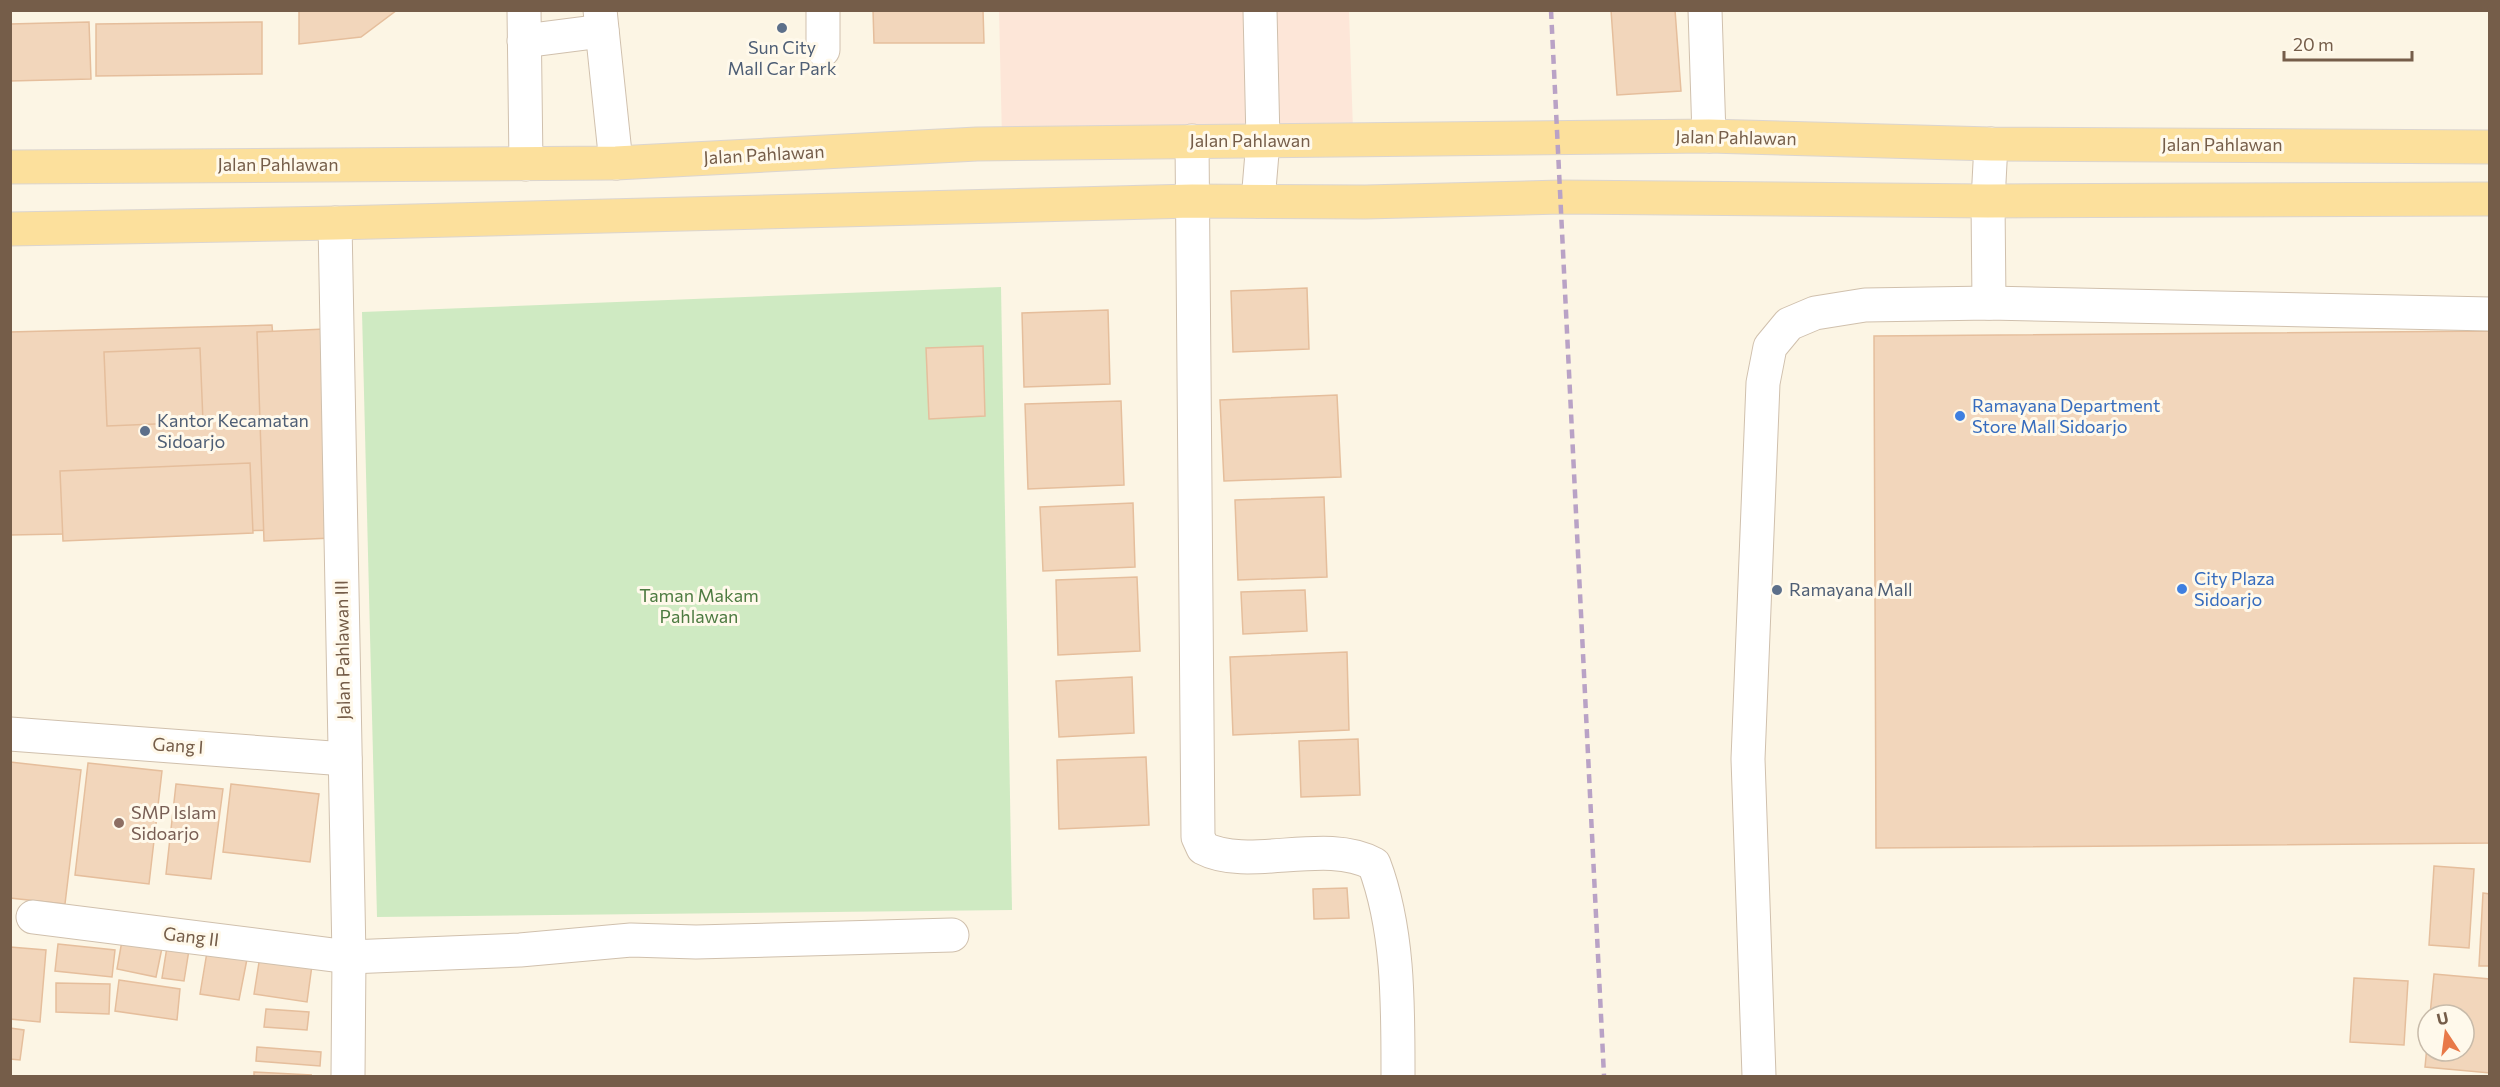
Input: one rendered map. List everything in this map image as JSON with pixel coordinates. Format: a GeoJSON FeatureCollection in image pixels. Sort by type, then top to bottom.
{"type":"FeatureCollection","features":[{"type":"Feature","properties":{"kind":"main road","name":"Jalan Pahlawan"},"geometry":{"type":"LineString","coordinates":[[10,167],[616,163],[977,144],[1709,136],[1991,144],[2490,147]]}},
{"type":"Feature","properties":{"kind":"main road"},"geometry":{"type":"LineString","coordinates":[[10,229],[1192,201],[1365,202],[1561,197],[1988,201],[2490,199]]}},
{"type":"Feature","properties":{"kind":"street"},"geometry":{"type":"LineString","coordinates":[[823,10],[823,50]]}},
{"type":"Feature","properties":{"kind":"street"},"geometry":{"type":"LineString","coordinates":[[1258,201],[1263,141],[1260,10]]}},
{"type":"Feature","properties":{"kind":"street"},"geometry":{"type":"LineString","coordinates":[[1705,10],[1709,136]]}},
{"type":"Feature","properties":{"kind":"street"},"geometry":{"type":"LineString","coordinates":[[526,164],[524,26],[602,21],[616,163]]}},
{"type":"Feature","properties":{"kind":"street"},"geometry":{"type":"LineString","coordinates":[[1192,141],[1198,837],[1203,848],[1213,853],[1230,856],[1331,854],[1361,857],[1374,864],[1382,884],[1398,987],[1398,1077]]}},
{"type":"Feature","properties":{"kind":"street"},"geometry":{"type":"LineString","coordinates":[[1989,303],[1988,201],[1991,144]]}},
{"type":"Feature","properties":{"kind":"street","name":"Jalan Pahlawan III"},"geometry":{"type":"LineString","coordinates":[[335,223],[349,957],[348,1077]]}},
{"type":"Feature","properties":{"kind":"street"},"geometry":{"type":"LineString","coordinates":[[1759,1077],[1748,759],[1763,383],[1770,347],[1789,324],[1815,313],[1865,305],[1989,303],[2490,314]]}},
{"type":"Feature","properties":{"kind":"street","name":"Gang I"},"geometry":{"type":"LineString","coordinates":[[10,734],[345,759]]}},
{"type":"Feature","properties":{"kind":"street","name":"Gang II"},"geometry":{"type":"LineString","coordinates":[[33,917],[349,957],[520,950],[631,940],[696,942],[952,935]]}},
{"type":"Feature","properties":{"kind":"shaded area"},"geometry":{"type":"Polygon","coordinates":[[[999,11],[1349,11],[1353,130],[1002,139],[999,11]]]}},
{"type":"Feature","properties":{"kind":"green space","name":"Taman Makam Pahlawan"},"geometry":{"type":"Polygon","coordinates":[[[1001,287],[1012,910],[377,917],[362,312],[1001,287]]]}},
{"type":"Feature","properties":{"kind":"building"},"geometry":{"type":"Polygon","coordinates":[[[299,10],[397,10],[361,37],[299,44],[299,10]]]}},
{"type":"Feature","properties":{"kind":"building"},"geometry":{"type":"Polygon","coordinates":[[[873,10],[983,10],[984,43],[874,43],[873,10]]]}},
{"type":"Feature","properties":{"kind":"building"},"geometry":{"type":"Polygon","coordinates":[[[1611,10],[1675,10],[1681,91],[1617,95],[1611,10]]]}},
{"type":"Feature","properties":{"kind":"building"},"geometry":{"type":"Polygon","coordinates":[[[89,22],[91,79],[10,81],[10,24],[89,22]]]}},
{"type":"Feature","properties":{"kind":"building"},"geometry":{"type":"Polygon","coordinates":[[[262,22],[262,74],[96,76],[96,24],[262,22]]]}},
{"type":"Feature","properties":{"kind":"building"},"geometry":{"type":"Polygon","coordinates":[[[1307,288],[1309,349],[1233,352],[1231,291],[1307,288]]]}},
{"type":"Feature","properties":{"kind":"building"},"geometry":{"type":"Polygon","coordinates":[[[1108,310],[1110,384],[1024,387],[1022,313],[1108,310]]]}},
{"type":"Feature","properties":{"kind":"building","name":"Kantor Kecamatan Sidoarjo"},"geometry":{"type":"Polygon","coordinates":[[[272,325],[288,530],[10,535],[10,332],[272,325]]]}},
{"type":"Feature","properties":{"kind":"building"},"geometry":{"type":"Polygon","coordinates":[[[325,329],[332,538],[264,541],[257,332],[325,329]]]}},
{"type":"Feature","properties":{"kind":"building","name":"City Plaza Sidoarjo"},"geometry":{"type":"Polygon","coordinates":[[[2490,331],[2490,843],[1876,848],[1874,336],[2490,331]]]}},
{"type":"Feature","properties":{"kind":"building"},"geometry":{"type":"Polygon","coordinates":[[[983,346],[985,416],[929,419],[926,348],[983,346]]]}},
{"type":"Feature","properties":{"kind":"building"},"geometry":{"type":"Polygon","coordinates":[[[200,348],[203,422],[107,426],[104,352],[200,348]]]}},
{"type":"Feature","properties":{"kind":"building"},"geometry":{"type":"Polygon","coordinates":[[[1337,395],[1341,477],[1224,481],[1220,400],[1337,395]]]}},
{"type":"Feature","properties":{"kind":"building"},"geometry":{"type":"Polygon","coordinates":[[[1121,401],[1124,485],[1028,489],[1025,404],[1121,401]]]}},
{"type":"Feature","properties":{"kind":"building"},"geometry":{"type":"Polygon","coordinates":[[[250,463],[253,533],[63,541],[60,471],[250,463]]]}},
{"type":"Feature","properties":{"kind":"building"},"geometry":{"type":"Polygon","coordinates":[[[1324,497],[1327,577],[1238,580],[1235,500],[1324,497]]]}},
{"type":"Feature","properties":{"kind":"building"},"geometry":{"type":"Polygon","coordinates":[[[1133,503],[1135,567],[1043,571],[1040,507],[1133,503]]]}},
{"type":"Feature","properties":{"kind":"building"},"geometry":{"type":"Polygon","coordinates":[[[1137,577],[1140,651],[1058,655],[1056,580],[1137,577]]]}},
{"type":"Feature","properties":{"kind":"building"},"geometry":{"type":"Polygon","coordinates":[[[1305,590],[1307,631],[1243,634],[1241,592],[1305,590]]]}},
{"type":"Feature","properties":{"kind":"building"},"geometry":{"type":"Polygon","coordinates":[[[1347,652],[1349,730],[1233,735],[1230,657],[1347,652]]]}},
{"type":"Feature","properties":{"kind":"building"},"geometry":{"type":"Polygon","coordinates":[[[1132,677],[1134,733],[1059,737],[1056,681],[1132,677]]]}},
{"type":"Feature","properties":{"kind":"building"},"geometry":{"type":"Polygon","coordinates":[[[1358,739],[1360,795],[1301,797],[1299,741],[1358,739]]]}},
{"type":"Feature","properties":{"kind":"building"},"geometry":{"type":"Polygon","coordinates":[[[1146,757],[1149,825],[1059,829],[1057,760],[1146,757]]]}},
{"type":"Feature","properties":{"kind":"building"},"geometry":{"type":"Polygon","coordinates":[[[10,762],[81,770],[65,904],[10,898],[10,762]]]}},
{"type":"Feature","properties":{"kind":"building","name":"SMP Islam Sidoarjo"},"geometry":{"type":"Polygon","coordinates":[[[88,763],[162,771],[149,884],[75,875],[88,763]]]}},
{"type":"Feature","properties":{"kind":"building"},"geometry":{"type":"Polygon","coordinates":[[[176,784],[223,789],[211,879],[166,874],[176,784]]]}},
{"type":"Feature","properties":{"kind":"building"},"geometry":{"type":"Polygon","coordinates":[[[231,784],[319,794],[310,862],[223,852],[231,784]]]}},
{"type":"Feature","properties":{"kind":"building"},"geometry":{"type":"Polygon","coordinates":[[[2434,866],[2474,869],[2469,948],[2429,945],[2434,866]]]}},
{"type":"Feature","properties":{"kind":"building"},"geometry":{"type":"Polygon","coordinates":[[[1347,888],[1349,918],[1314,919],[1313,889],[1347,888]]]}},
{"type":"Feature","properties":{"kind":"building"},"geometry":{"type":"Polygon","coordinates":[[[2483,893],[2490,894],[2490,966],[2479,966],[2483,893]]]}},
{"type":"Feature","properties":{"kind":"building"},"geometry":{"type":"Polygon","coordinates":[[[123,935],[163,943],[156,977],[117,969],[123,935]]]}},
{"type":"Feature","properties":{"kind":"building"},"geometry":{"type":"Polygon","coordinates":[[[58,944],[115,950],[112,977],[55,971],[58,944]]]}},
{"type":"Feature","properties":{"kind":"building"},"geometry":{"type":"Polygon","coordinates":[[[10,947],[46,950],[40,1022],[10,1019],[10,947]]]}},
{"type":"Feature","properties":{"kind":"building"},"geometry":{"type":"Polygon","coordinates":[[[167,947],[189,950],[184,981],[162,978],[167,947]]]}},
{"type":"Feature","properties":{"kind":"building"},"geometry":{"type":"Polygon","coordinates":[[[207,952],[247,959],[239,1000],[200,994],[207,952]]]}},
{"type":"Feature","properties":{"kind":"building"},"geometry":{"type":"Polygon","coordinates":[[[260,956],[312,965],[307,1002],[254,994],[260,956]]]}},
{"type":"Feature","properties":{"kind":"building"},"geometry":{"type":"Polygon","coordinates":[[[2434,974],[2490,979],[2490,1073],[2425,1067],[2425,1063],[2476,1063],[2476,1003],[2431,1003],[2434,974]]]}},
{"type":"Feature","properties":{"kind":"building"},"geometry":{"type":"Polygon","coordinates":[[[2354,978],[2408,981],[2404,1045],[2350,1042],[2354,978]]]}},
{"type":"Feature","properties":{"kind":"building"},"geometry":{"type":"Polygon","coordinates":[[[119,980],[180,989],[177,1020],[115,1011],[119,980]]]}},
{"type":"Feature","properties":{"kind":"building"},"geometry":{"type":"Polygon","coordinates":[[[56,983],[110,984],[109,1014],[56,1012],[56,983]]]}},
{"type":"Feature","properties":{"kind":"building"},"geometry":{"type":"Polygon","coordinates":[[[266,1009],[309,1012],[307,1030],[264,1027],[266,1009]]]}},
{"type":"Feature","properties":{"kind":"building"},"geometry":{"type":"Polygon","coordinates":[[[10,1028],[24,1030],[20,1060],[10,1059],[10,1028]]]}},
{"type":"Feature","properties":{"kind":"building"},"geometry":{"type":"Polygon","coordinates":[[[257,1047],[321,1052],[320,1066],[256,1061],[257,1047]]]}},
{"type":"Feature","properties":{"kind":"building"},"geometry":{"type":"Polygon","coordinates":[[[254,1072],[312,1075],[254,1076],[254,1072]]]}},
{"type":"Feature","properties":{"kind":"railway"},"geometry":{"type":"LineString","coordinates":[[1551,10],[1604,1076]]}},
{"type":"Feature","properties":{"kind":"place","name":"Sun City Mall Car Park"},"geometry":{"type":"Point","coordinates":[782,28]}},
{"type":"Feature","properties":{"kind":"place","name":"Ramayana Department Store Mall Sidoarjo"},"geometry":{"type":"Point","coordinates":[1960,416]}},
{"type":"Feature","properties":{"kind":"place","name":"Kantor Kecamatan Sidoarjo"},"geometry":{"type":"Point","coordinates":[145,431]}},
{"type":"Feature","properties":{"kind":"place","name":"City Plaza Sidoarjo"},"geometry":{"type":"Point","coordinates":[2182,589]}},
{"type":"Feature","properties":{"kind":"place","name":"Ramayana Mall"},"geometry":{"type":"Point","coordinates":[1777,590]}},
{"type":"Feature","properties":{"kind":"place","name":"SMP Islam Sidoarjo"},"geometry":{"type":"Point","coordinates":[119,823]}}]}
